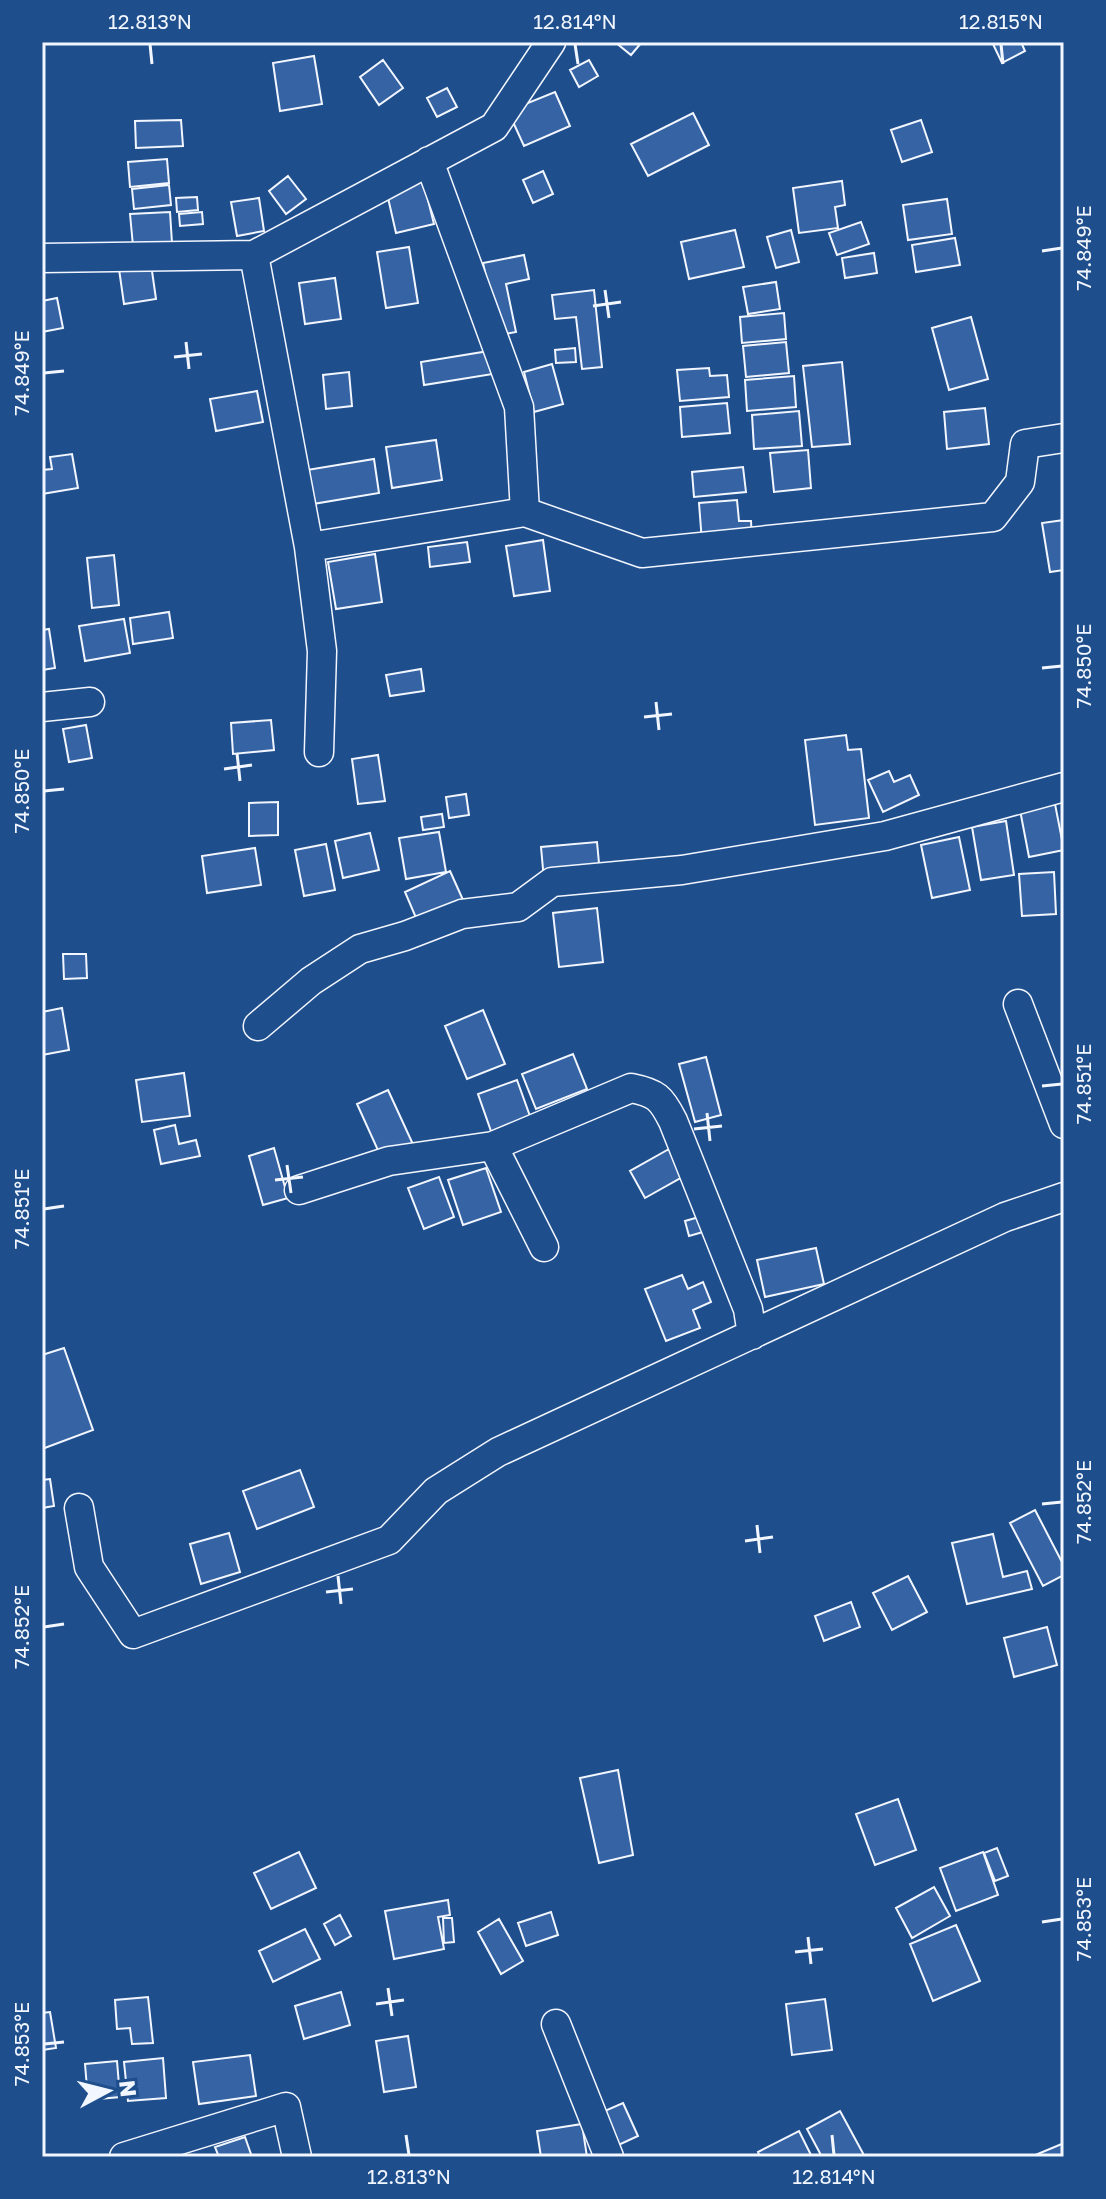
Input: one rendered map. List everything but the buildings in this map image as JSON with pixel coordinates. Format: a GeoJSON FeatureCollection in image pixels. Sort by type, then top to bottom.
{"type":"FeatureCollection","features":[{"type":"Feature","properties":{"kind":"street"},"geometry":{"type":"LineString","coordinates":[[42,258],[254,255],[494,127],[551,42]]}},
{"type":"Feature","properties":{"kind":"street"},"geometry":{"type":"LineString","coordinates":[[429,161],[519,407],[525,512]]}},
{"type":"Feature","properties":{"kind":"street"},"geometry":{"type":"LineString","coordinates":[[254,255],[309,547],[322,651],[319,752]]}},
{"type":"Feature","properties":{"kind":"street"},"geometry":{"type":"LineString","coordinates":[[309,547],[525,512],[642,553],[993,517],[1020,482],[1025,444],[1064,438]]}},
{"type":"Feature","properties":{"kind":"street"},"geometry":{"type":"LineString","coordinates":[[42,707],[90,702]]}},
{"type":"Feature","properties":{"kind":"street"},"geometry":{"type":"LineString","coordinates":[[258,1026],[311,981],[360,949],[462,914],[518,907],[552,882],[682,870],[885,836],[1064,787]]}},
{"type":"Feature","properties":{"kind":"street"},"geometry":{"type":"LineString","coordinates":[[1018,1004],[1064,1124]]}},
{"type":"Feature","properties":{"kind":"street"},"geometry":{"type":"LineString","coordinates":[[299,1190],[389,1161],[493,1146],[631,1088],[652,1092],[665,1105],[673,1121],[748,1309],[752,1335]]}},
{"type":"Feature","properties":{"kind":"street"},"geometry":{"type":"LineString","coordinates":[[493,1146],[544,1247]]}},
{"type":"Feature","properties":{"kind":"street"},"geometry":{"type":"LineString","coordinates":[[79,1508],[89,1567],[133,1634],[389,1540],[436,1491],[498,1452],[1005,1217],[1064,1197]]}},
{"type":"Feature","properties":{"kind":"street"},"geometry":{"type":"LineString","coordinates":[[556,2024],[609,2157]]}},
{"type":"Feature","properties":{"kind":"street"},"geometry":{"type":"LineString","coordinates":[[124,2157],[286,2107],[297,2157]]}}]}
